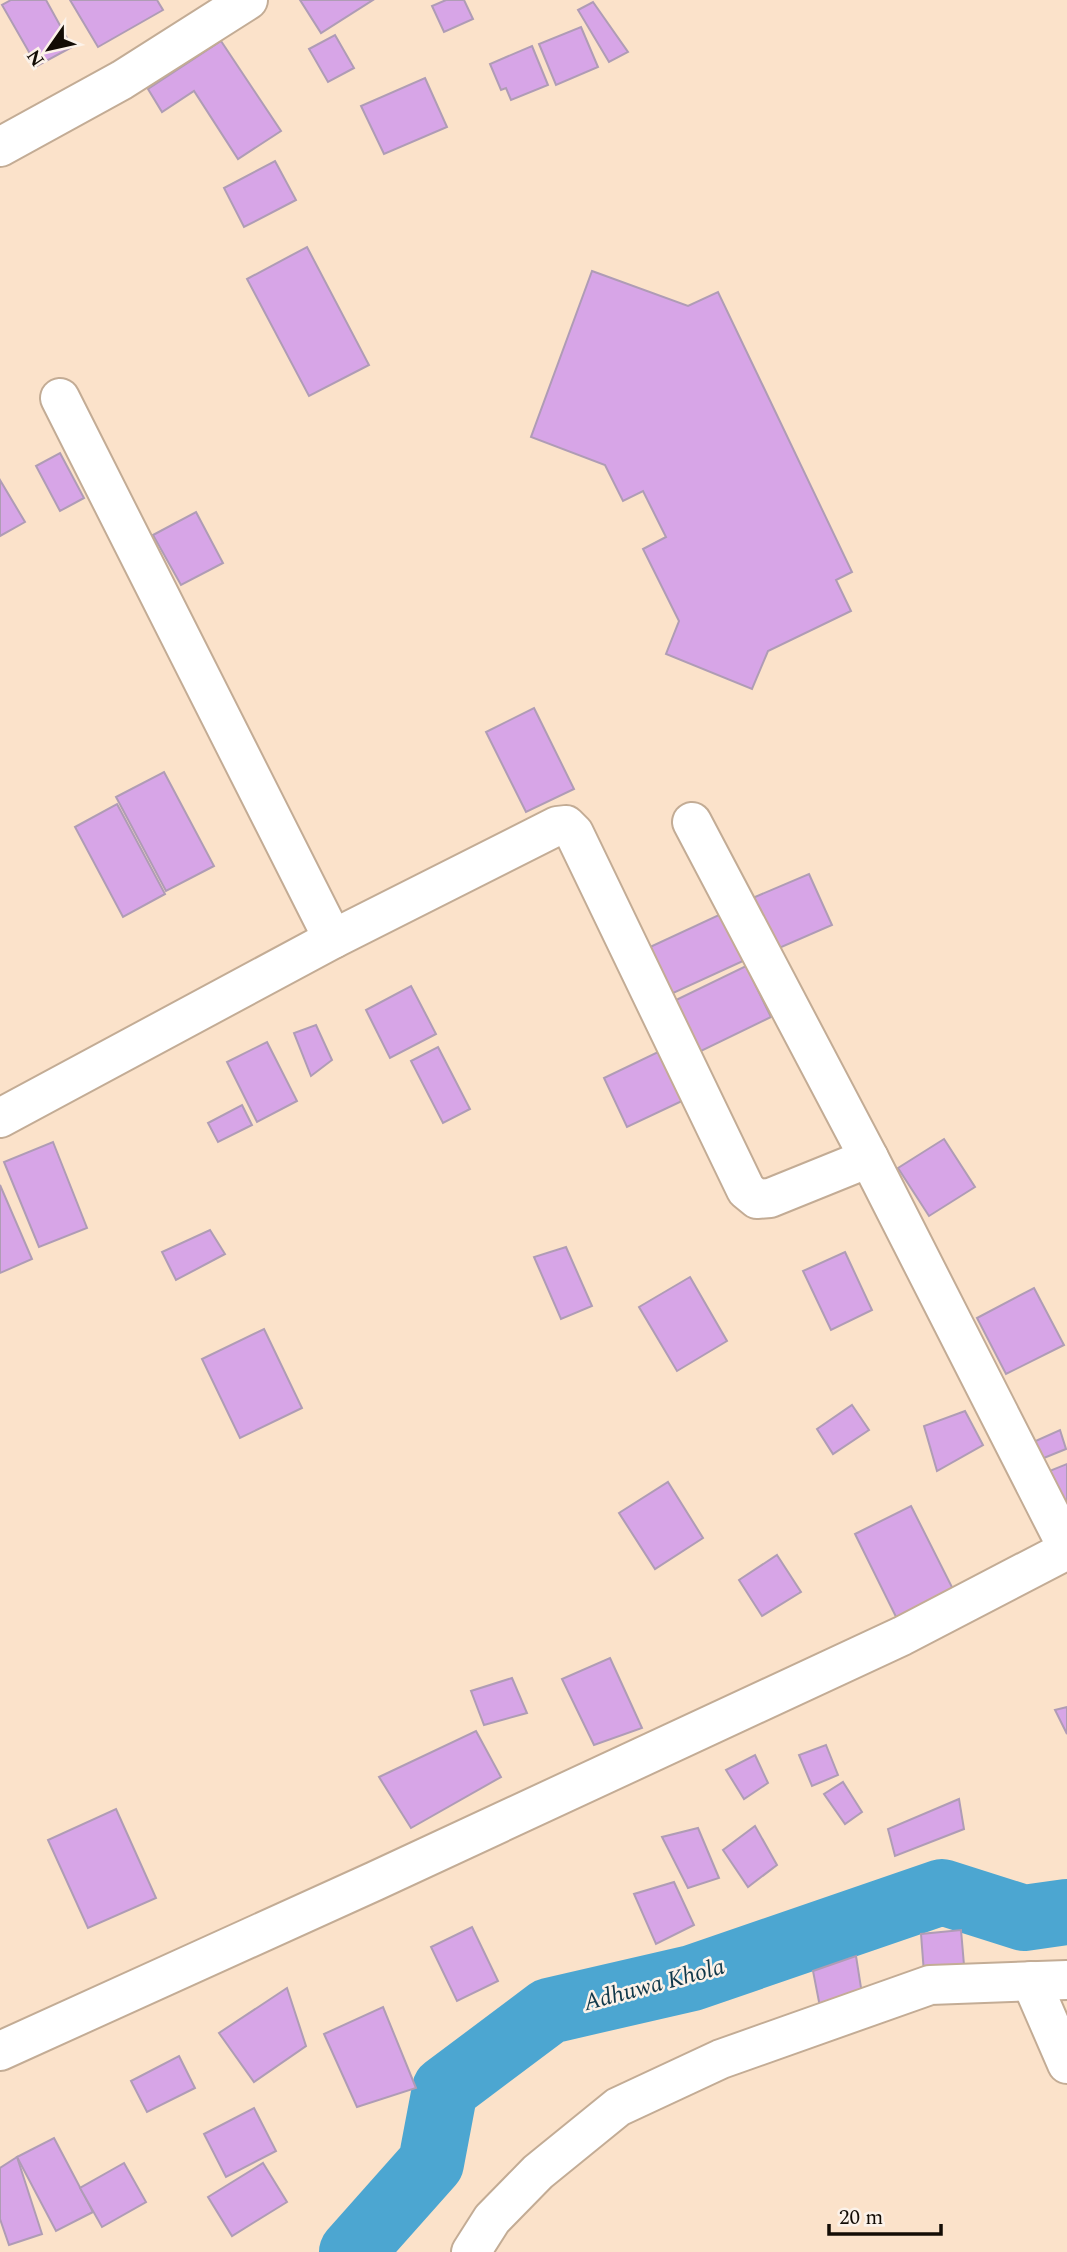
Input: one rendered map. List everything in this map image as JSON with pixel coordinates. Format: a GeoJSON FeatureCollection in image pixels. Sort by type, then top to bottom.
{"type":"FeatureCollection","features":[{"type":"Feature","properties":{"kind":"street"},"geometry":{"type":"LineString","coordinates":[[0,147],[122,80],[248,0]]}},
{"type":"Feature","properties":{"kind":"street"},"geometry":{"type":"LineString","coordinates":[[60,398],[333,939]]}},
{"type":"Feature","properties":{"kind":"street"},"geometry":{"type":"LineString","coordinates":[[0,2051],[375,1881],[902,1636],[1067,1548],[869,1158],[692,822]]}},
{"type":"Feature","properties":{"kind":"street"},"geometry":{"type":"LineString","coordinates":[[0,1118],[333,939],[557,826],[566,825],[574,833],[746,1190],[757,1199],[771,1198],[869,1158]]}},
{"type":"Feature","properties":{"kind":"street"},"geometry":{"type":"LineString","coordinates":[[471,2252],[492,2219],[538,2172],[618,2107],[721,2059],[930,1985],[1049,1981],[1067,2064]]}},
{"type":"Feature","properties":{"kind":"building"},"geometry":{"type":"Polygon","coordinates":[[[11,0],[46,0],[72,47],[37,66],[2,5],[11,0]]]}},
{"type":"Feature","properties":{"kind":"building"},"geometry":{"type":"Polygon","coordinates":[[[70,0],[157,0],[163,10],[98,47],[70,0]]]}},
{"type":"Feature","properties":{"kind":"building"},"geometry":{"type":"Polygon","coordinates":[[[300,0],[373,0],[321,33],[300,0]]]}},
{"type":"Feature","properties":{"kind":"building"},"geometry":{"type":"Polygon","coordinates":[[[446,0],[464,0],[473,19],[444,32],[432,6],[446,0]]]}},
{"type":"Feature","properties":{"kind":"building"},"geometry":{"type":"Polygon","coordinates":[[[593,2],[628,52],[609,62],[578,10],[593,2]]]}},
{"type":"Feature","properties":{"kind":"building"},"geometry":{"type":"Polygon","coordinates":[[[581,27],[598,67],[556,85],[539,44],[581,27]]]}},
{"type":"Feature","properties":{"kind":"building"},"geometry":{"type":"Polygon","coordinates":[[[335,35],[354,68],[328,82],[309,49],[335,35]]]}},
{"type":"Feature","properties":{"kind":"building"},"geometry":{"type":"Polygon","coordinates":[[[221,41],[281,131],[238,159],[194,91],[162,112],[148,89],[221,41]]]}},
{"type":"Feature","properties":{"kind":"building"},"geometry":{"type":"Polygon","coordinates":[[[532,46],[548,85],[511,100],[506,88],[501,90],[490,64],[532,46]]]}},
{"type":"Feature","properties":{"kind":"building"},"geometry":{"type":"Polygon","coordinates":[[[425,78],[447,127],[384,154],[361,106],[425,78]]]}},
{"type":"Feature","properties":{"kind":"building"},"geometry":{"type":"Polygon","coordinates":[[[275,161],[296,200],[244,227],[224,188],[275,161]]]}},
{"type":"Feature","properties":{"kind":"building"},"geometry":{"type":"Polygon","coordinates":[[[307,247],[369,365],[309,396],[247,279],[307,247]]]}},
{"type":"Feature","properties":{"kind":"building"},"geometry":{"type":"Polygon","coordinates":[[[592,271],[688,306],[718,292],[852,572],[836,580],[851,611],[768,651],[752,689],[666,654],[679,621],[643,549],[666,537],[643,491],[623,501],[605,465],[531,437],[592,271]]]}},
{"type":"Feature","properties":{"kind":"building"},"geometry":{"type":"Polygon","coordinates":[[[60,453],[84,498],[60,511],[36,466],[60,453]]]}},
{"type":"Feature","properties":{"kind":"building"},"geometry":{"type":"Polygon","coordinates":[[[0,480],[25,522],[0,536],[0,480]]]}},
{"type":"Feature","properties":{"kind":"building"},"geometry":{"type":"Polygon","coordinates":[[[196,512],[223,563],[181,585],[153,535],[196,512]]]}},
{"type":"Feature","properties":{"kind":"building"},"geometry":{"type":"Polygon","coordinates":[[[534,708],[574,789],[526,812],[486,732],[534,708]]]}},
{"type":"Feature","properties":{"kind":"building"},"geometry":{"type":"Polygon","coordinates":[[[164,772],[214,866],[166,891],[116,797],[164,772]]]}},
{"type":"Feature","properties":{"kind":"building"},"geometry":{"type":"Polygon","coordinates":[[[117,804],[165,894],[123,917],[75,827],[117,804]]]}},
{"type":"Feature","properties":{"kind":"building"},"geometry":{"type":"Polygon","coordinates":[[[809,874],[832,925],[770,952],[748,900],[809,874]]]}},
{"type":"Feature","properties":{"kind":"building"},"geometry":{"type":"Polygon","coordinates":[[[721,914],[743,961],[671,994],[650,947],[721,914]]]}},
{"type":"Feature","properties":{"kind":"building"},"geometry":{"type":"Polygon","coordinates":[[[746,966],[771,1017],[699,1052],[674,1001],[746,966]]]}},
{"type":"Feature","properties":{"kind":"building"},"geometry":{"type":"Polygon","coordinates":[[[411,986],[436,1034],[390,1058],[366,1010],[411,986]]]}},
{"type":"Feature","properties":{"kind":"building"},"geometry":{"type":"Polygon","coordinates":[[[316,1025],[332,1060],[311,1076],[294,1033],[316,1025]]]}},
{"type":"Feature","properties":{"kind":"building"},"geometry":{"type":"Polygon","coordinates":[[[267,1042],[297,1101],[257,1122],[227,1062],[267,1042]]]}},
{"type":"Feature","properties":{"kind":"building"},"geometry":{"type":"Polygon","coordinates":[[[438,1047],[470,1109],[443,1123],[411,1061],[438,1047]]]}},
{"type":"Feature","properties":{"kind":"building"},"geometry":{"type":"Polygon","coordinates":[[[658,1052],[682,1101],[627,1127],[604,1078],[658,1052]]]}},
{"type":"Feature","properties":{"kind":"building"},"geometry":{"type":"Polygon","coordinates":[[[242,1105],[252,1125],[218,1142],[208,1123],[242,1105]]]}},
{"type":"Feature","properties":{"kind":"building"},"geometry":{"type":"Polygon","coordinates":[[[944,1139],[975,1187],[929,1216],[898,1168],[944,1139]]]}},
{"type":"Feature","properties":{"kind":"building"},"geometry":{"type":"Polygon","coordinates":[[[53,1142],[87,1228],[39,1247],[4,1162],[53,1142]]]}},
{"type":"Feature","properties":{"kind":"building"},"geometry":{"type":"Polygon","coordinates":[[[0,1185],[32,1259],[0,1273],[0,1185]]]}},
{"type":"Feature","properties":{"kind":"building"},"geometry":{"type":"Polygon","coordinates":[[[210,1230],[225,1254],[176,1280],[162,1252],[210,1230]]]}},
{"type":"Feature","properties":{"kind":"building"},"geometry":{"type":"Polygon","coordinates":[[[566,1247],[592,1306],[561,1319],[534,1257],[566,1247]]]}},
{"type":"Feature","properties":{"kind":"building"},"geometry":{"type":"Polygon","coordinates":[[[845,1252],[872,1310],[831,1330],[803,1271],[845,1252]]]}},
{"type":"Feature","properties":{"kind":"building"},"geometry":{"type":"Polygon","coordinates":[[[690,1277],[727,1341],[677,1371],[639,1307],[690,1277]]]}},
{"type":"Feature","properties":{"kind":"building"},"geometry":{"type":"Polygon","coordinates":[[[1034,1288],[1064,1345],[1006,1374],[977,1318],[1034,1288]]]}},
{"type":"Feature","properties":{"kind":"building"},"geometry":{"type":"Polygon","coordinates":[[[264,1329],[302,1408],[240,1438],[202,1359],[264,1329]]]}},
{"type":"Feature","properties":{"kind":"building"},"geometry":{"type":"Polygon","coordinates":[[[852,1405],[869,1430],[833,1454],[817,1429],[852,1405]]]}},
{"type":"Feature","properties":{"kind":"building"},"geometry":{"type":"Polygon","coordinates":[[[965,1411],[983,1445],[937,1471],[924,1426],[965,1411]]]}},
{"type":"Feature","properties":{"kind":"building"},"geometry":{"type":"Polygon","coordinates":[[[1060,1430],[1066,1449],[1039,1460],[1029,1444],[1060,1430]]]}},
{"type":"Feature","properties":{"kind":"building"},"geometry":{"type":"Polygon","coordinates":[[[1067,1464],[1067,1501],[1055,1506],[1042,1474],[1067,1464]]]}},
{"type":"Feature","properties":{"kind":"building"},"geometry":{"type":"Polygon","coordinates":[[[668,1482],[703,1538],[655,1569],[619,1513],[668,1482]]]}},
{"type":"Feature","properties":{"kind":"building"},"geometry":{"type":"Polygon","coordinates":[[[911,1506],[960,1603],[903,1631],[855,1534],[911,1506]]]}},
{"type":"Feature","properties":{"kind":"building"},"geometry":{"type":"Polygon","coordinates":[[[777,1555],[801,1592],[762,1616],[739,1580],[777,1555]]]}},
{"type":"Feature","properties":{"kind":"building"},"geometry":{"type":"Polygon","coordinates":[[[610,1658],[642,1728],[594,1745],[562,1679],[610,1658]]]}},
{"type":"Feature","properties":{"kind":"building"},"geometry":{"type":"Polygon","coordinates":[[[512,1678],[527,1713],[484,1725],[471,1691],[512,1678]]]}},
{"type":"Feature","properties":{"kind":"building"},"geometry":{"type":"Polygon","coordinates":[[[1067,1707],[1067,1734],[1055,1710],[1067,1707]]]}},
{"type":"Feature","properties":{"kind":"building"},"geometry":{"type":"Polygon","coordinates":[[[476,1731],[501,1777],[411,1828],[379,1777],[476,1731]]]}},
{"type":"Feature","properties":{"kind":"building"},"geometry":{"type":"Polygon","coordinates":[[[826,1745],[838,1775],[812,1786],[799,1755],[826,1745]]]}},
{"type":"Feature","properties":{"kind":"building"},"geometry":{"type":"Polygon","coordinates":[[[755,1755],[768,1783],[744,1799],[726,1770],[755,1755]]]}},
{"type":"Feature","properties":{"kind":"building"},"geometry":{"type":"Polygon","coordinates":[[[843,1782],[862,1812],[845,1824],[824,1794],[843,1782]]]}},
{"type":"Feature","properties":{"kind":"building"},"geometry":{"type":"Polygon","coordinates":[[[959,1799],[964,1829],[895,1856],[888,1829],[959,1799]]]}},
{"type":"Feature","properties":{"kind":"building"},"geometry":{"type":"Polygon","coordinates":[[[116,1809],[156,1898],[88,1928],[48,1840],[116,1809]]]}},
{"type":"Feature","properties":{"kind":"building"},"geometry":{"type":"Polygon","coordinates":[[[755,1826],[777,1865],[748,1887],[723,1850],[755,1826]]]}},
{"type":"Feature","properties":{"kind":"building"},"geometry":{"type":"Polygon","coordinates":[[[698,1828],[719,1878],[688,1888],[662,1837],[698,1828]]]}},
{"type":"Feature","properties":{"kind":"building"},"geometry":{"type":"Polygon","coordinates":[[[674,1882],[694,1925],[656,1944],[634,1894],[674,1882]]]}},
{"type":"Feature","properties":{"kind":"building"},"geometry":{"type":"Polygon","coordinates":[[[472,1927],[498,1981],[457,2001],[431,1947],[472,1927]]]}},
{"type":"Feature","properties":{"kind":"building"},"geometry":{"type":"Polygon","coordinates":[[[961,1930],[964,1965],[924,1973],[921,1934],[961,1930]]]}},
{"type":"Feature","properties":{"kind":"building"},"geometry":{"type":"Polygon","coordinates":[[[856,1956],[862,1994],[820,2007],[813,1971],[856,1956]]]}},
{"type":"Feature","properties":{"kind":"building"},"geometry":{"type":"Polygon","coordinates":[[[287,1988],[306,2046],[254,2082],[219,2033],[287,1988]]]}},
{"type":"Feature","properties":{"kind":"building"},"geometry":{"type":"Polygon","coordinates":[[[383,2007],[416,2088],[357,2107],[324,2034],[383,2007]]]}},
{"type":"Feature","properties":{"kind":"building"},"geometry":{"type":"Polygon","coordinates":[[[179,2056],[195,2088],[147,2112],[131,2081],[179,2056]]]}},
{"type":"Feature","properties":{"kind":"building"},"geometry":{"type":"Polygon","coordinates":[[[254,2108],[276,2151],[226,2177],[204,2134],[254,2108]]]}},
{"type":"Feature","properties":{"kind":"building"},"geometry":{"type":"Polygon","coordinates":[[[54,2138],[93,2212],[56,2231],[17,2157],[54,2138]]]}},
{"type":"Feature","properties":{"kind":"building"},"geometry":{"type":"Polygon","coordinates":[[[17,2157],[42,2234],[9,2245],[0,2219],[0,2168],[17,2157]]]}},
{"type":"Feature","properties":{"kind":"building"},"geometry":{"type":"Polygon","coordinates":[[[124,2163],[146,2202],[102,2227],[80,2188],[124,2163]]]}},
{"type":"Feature","properties":{"kind":"building"},"geometry":{"type":"Polygon","coordinates":[[[263,2163],[287,2202],[232,2236],[208,2197],[263,2163]]]}},
{"type":"Feature","properties":{"kind":"waterway","name":"Adhuwa Khola"},"geometry":{"type":"LineString","coordinates":[[352,2252],[431,2163],[445,2089],[549,2011],[692,1978],[942,1892],[1024,1918],[1067,1912]]}}]}
